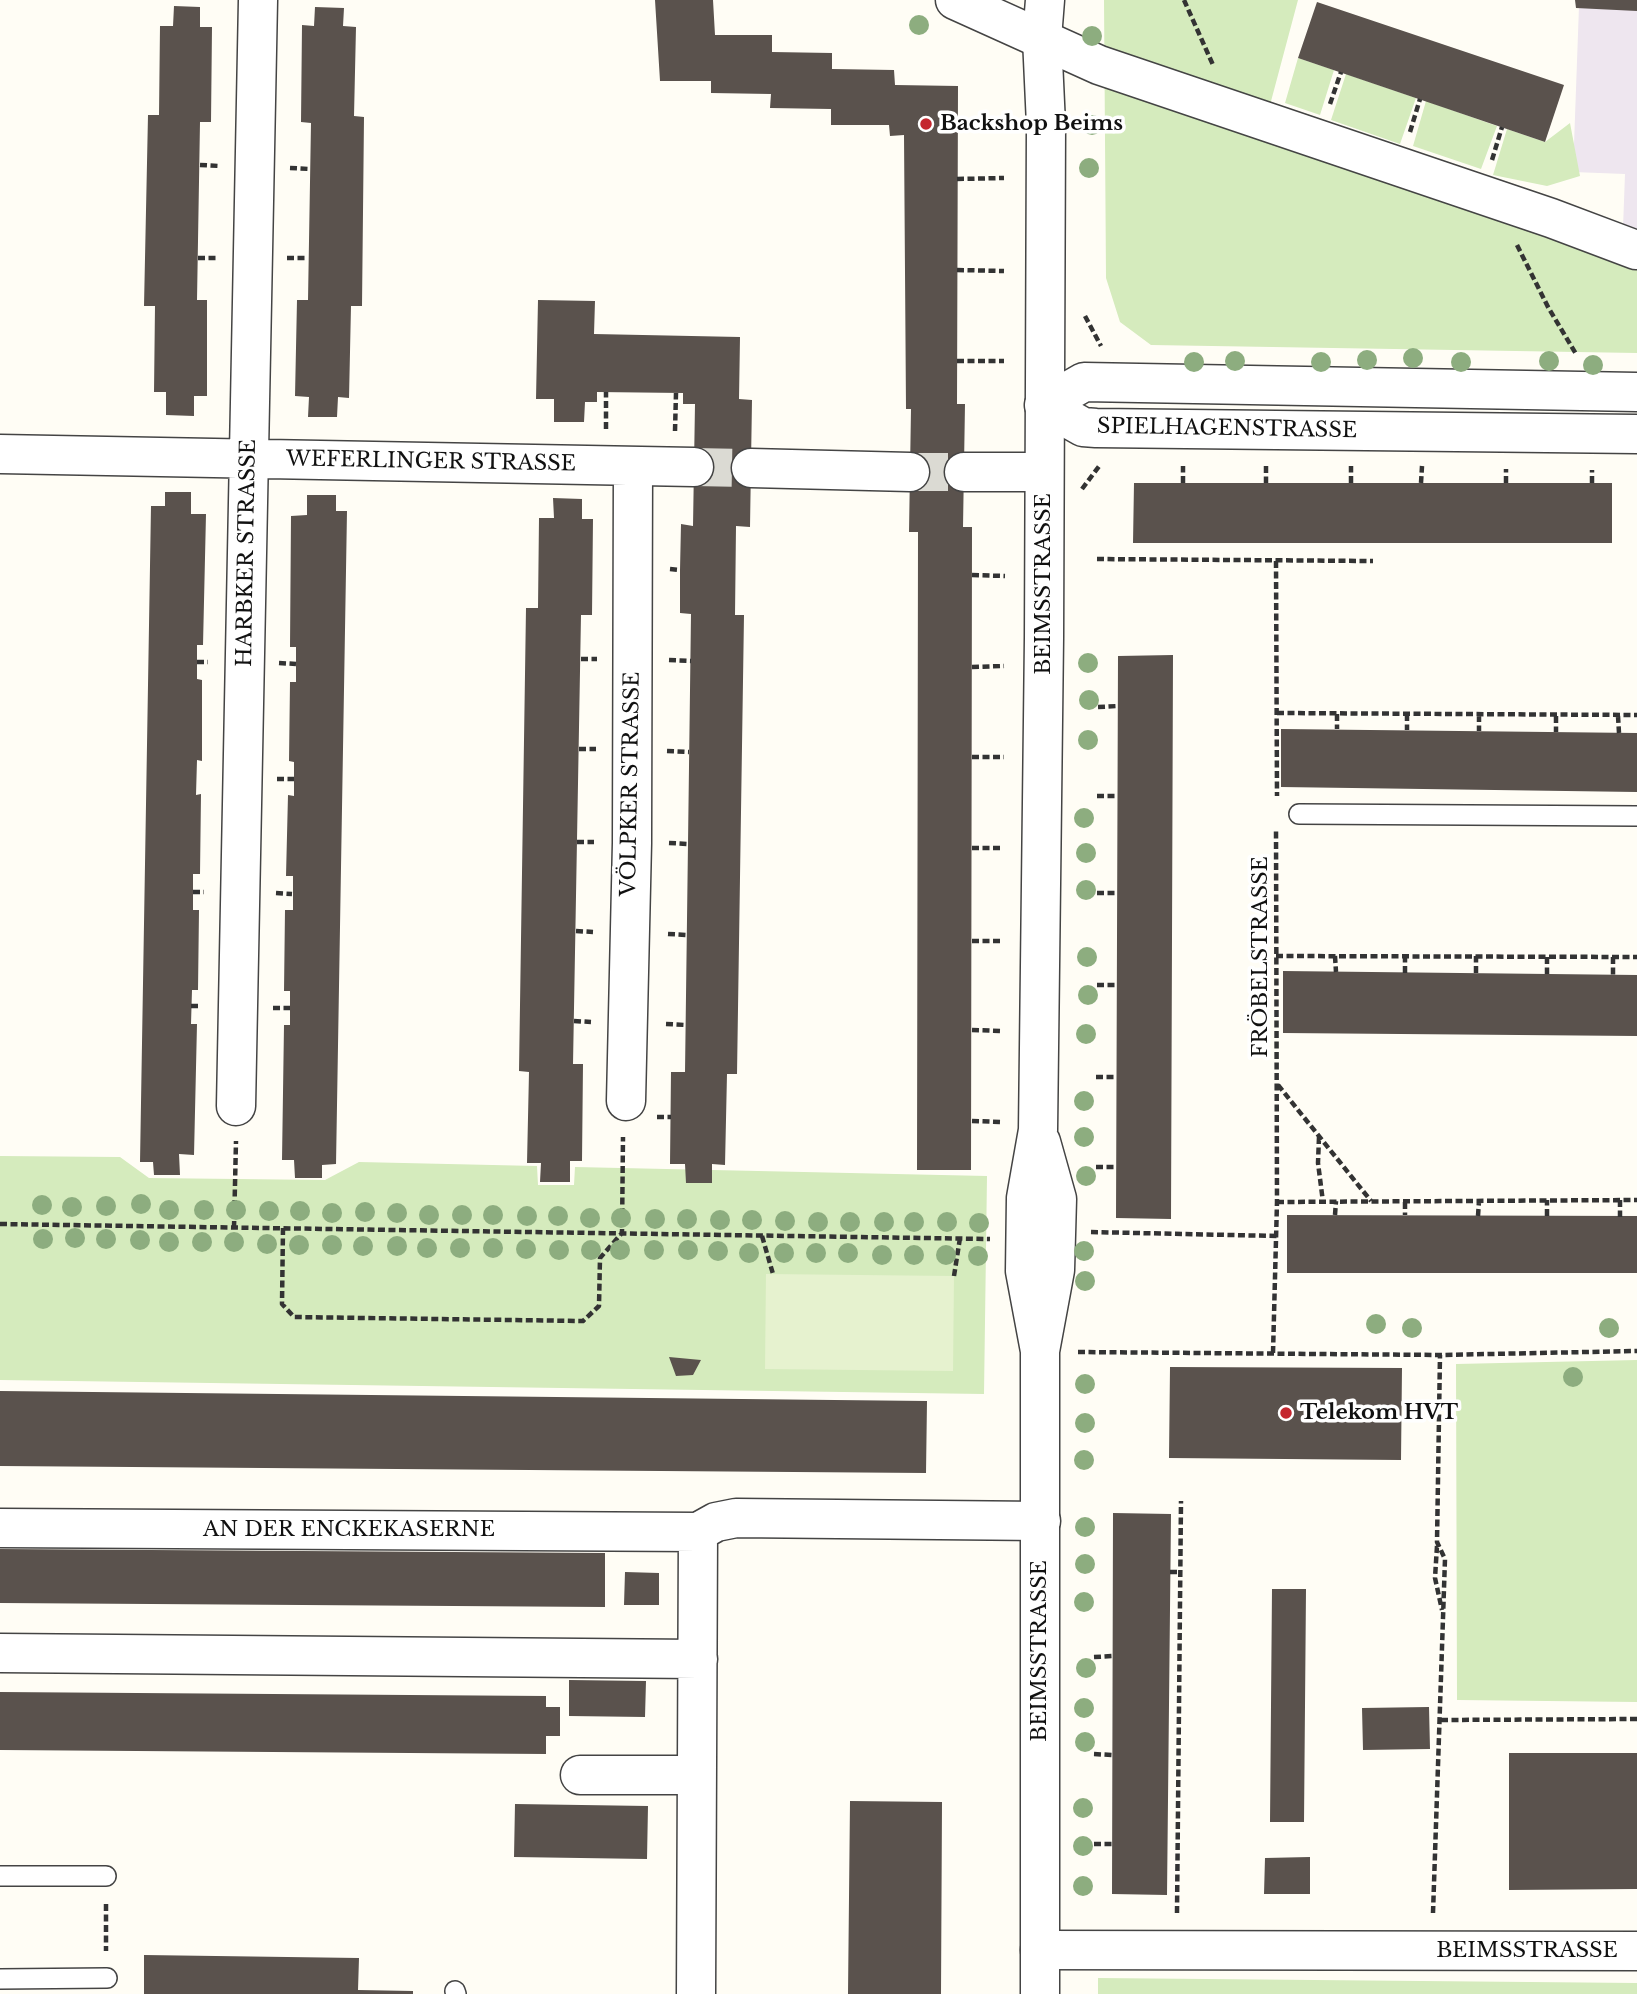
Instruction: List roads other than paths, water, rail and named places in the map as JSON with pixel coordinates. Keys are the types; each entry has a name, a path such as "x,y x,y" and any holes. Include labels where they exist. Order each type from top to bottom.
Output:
{"street":[{"name":"HARBKER STRASSE","path":"236,1106 258,0"},
{"path":"955,0 1099,65 1504,202 1636,250"},
{"name":"BEIMSSTRASSE","path":"1040,1994 1041,1521 1057,1351 1025,1271 1026,1198 1021,1126 1044,472 1046,125 1042,38 1045,0"},
{"path":"1044,405 1084,382 1637,392"},
{"name":"SPIELHAGENSTRASSE","path":"1044,405 1083,427 1096,428 1637,434"},
{"name":"WEFERLINGER STRASSE","path":"0,454 694,467"},
{"name":"VÖLPKER STRASSE","path":"626,1101 632,843 633,466"},
{"path":"751,468 910,471"},
{"path":"964,472 1044,472"},
{"name":"AN DER ENCKEKASERNE","path":"0,1528 698,1532 716,1522 737,1518 1041,1521"},
{"path":"696,1994 698,1532"},
{"path":"0,1653 698,1659"},
{"path":"579,1775 697,1775"},
{"name":"BEIMSSTRASSE","path":"1040,1950 1637,1951"}],"lane":[{"path":"1299,814 1637,816"},
{"path":"0,1877 106,1876"},
{"path":"0,1979 107,1978"}],"tunnel":[{"path":"694,467 751,468"},
{"path":"910,472 964,472"}],"place":[{"name":"Backshop Beims","path":"926,124"},
{"name":"Telekom HVT","path":"1286,1413"}]}
